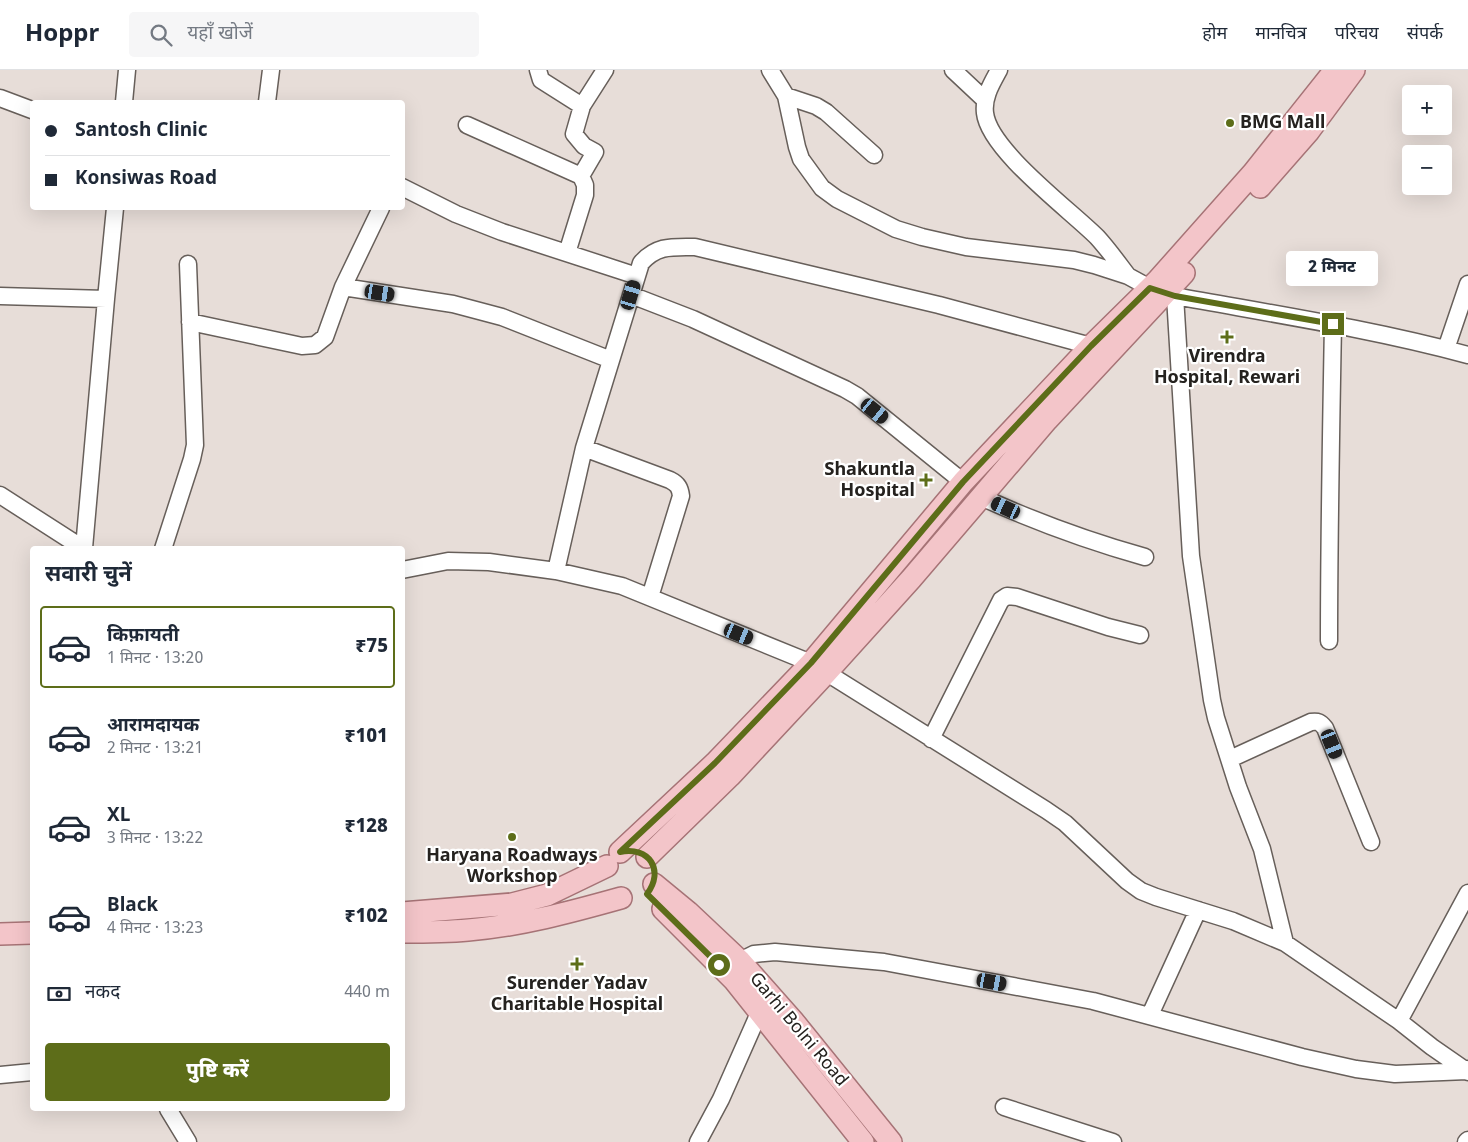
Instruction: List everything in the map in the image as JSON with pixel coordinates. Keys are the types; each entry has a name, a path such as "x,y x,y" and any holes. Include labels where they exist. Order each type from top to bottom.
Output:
{"main road":[{"path":"647,857 730,776 818,668 963,482 1091,346 1163,293 1334,70"},
{"path":"405,913 521,902 547,895 613,859 629,850 639,852 647,857 653,865 655,874 650,889 638,898 630,900 621,898 613,893 607,885 605,876 613,859 911,579 1047,420 1308,131 1354,70"},
{"name":"Garhi Bolni Road","path":"650,889 688,912 764,1003 891,1142"},
{"path":"405,932 468,930 505,925 581,909 621,898"},
{"path":"0,934 30,933"},
{"name":"Garhi Bolni Road","path":"764,1003 863,1142"}],"street":[{"path":"124,100 127,70"},
{"path":"267,100 271,70"},
{"path":"538,70 541,80 582,106"},
{"path":"581,176 595,152 584,146 574,134 582,106 605,70"},
{"path":"770,70 786,96 797,148 807,170 822,188 837,200 896,230 966,247 1074,260 1128,276 1163,293 1333,324 1468,355"},
{"path":"953,70 985,100"},
{"path":"999,70 988,90 985,100 985,113 988,125 1003,148 1044,190 1097,237 1128,276"},
{"path":"786,96 816,106 826,112 874,155"},
{"path":"0,98 30,109"},
{"path":"466,125 581,176 585,185 585,195 568,253"},
{"path":"405,188 456,214 479,223 637,276"},
{"path":"84,546 115,210"},
{"path":"190,322 302,346 315,345 325,338 343,287 380,210"},
{"path":"556,571 584,448 641,263 652,252 662,248 694,247 939,305 1091,346"},
{"path":"164,546 195,445 188,264"},
{"path":"1446,349 1468,284"},
{"path":"343,287 453,304 502,317 611,360"},
{"path":"1163,293 1191,556 1212,700 1238,787 1262,849 1285,943"},
{"path":"631,295 692,319 845,389 857,396 963,482"},
{"path":"0,296 106,299"},
{"path":"1329,641 1329,501 1333,324"},
{"path":"584,448 670,480 676,483 680,490 682,496 650,597"},
{"path":"0,495 79,546"},
{"path":"981,497 1018,514 1095,544 1146,558"},
{"path":"405,569 448,561 465,560 556,571 622,586 818,668 1065,823 1104,861 1142,891 1233,920 1285,943 1468,1071"},
{"path":"931,739 1001,600 1007,596 1017,597 1108,627 1140,635"},
{"path":"1230,758 1311,722 1320,722 1325,728 1372,842"},
{"path":"1399,1021 1468,893"},
{"path":"1150,1015 1198,910"},
{"path":"734,967 754,954 775,952 884,962 1093,1001 1302,1057 1356,1069 1395,1074 1468,1071"},
{"path":"698,1142 721,1099 764,1003"},
{"path":"0,1075 30,1072"},
{"path":"1004,1107 1113,1142"},
{"path":"169,1111 188,1142"}],"place":[{"name":"BMG Mall","path":"1230,123"},
{"name":"Virendra Hospital, Rewari","path":"1227,337"},
{"name":"Shakuntla Hospital","path":"926,480"},
{"name":"Haryana Roadways Workshop","path":"512,837"},
{"name":"Surender Yadav Charitable Hospital","path":"577,964"}],"route":[{"path":"719,965 647,894 654,884 655,874 653,865 647,857 639,852 629,850 620,852 715,763 811,663 963,482 1091,346 1150,288 1175,296 1333,324"}]}
